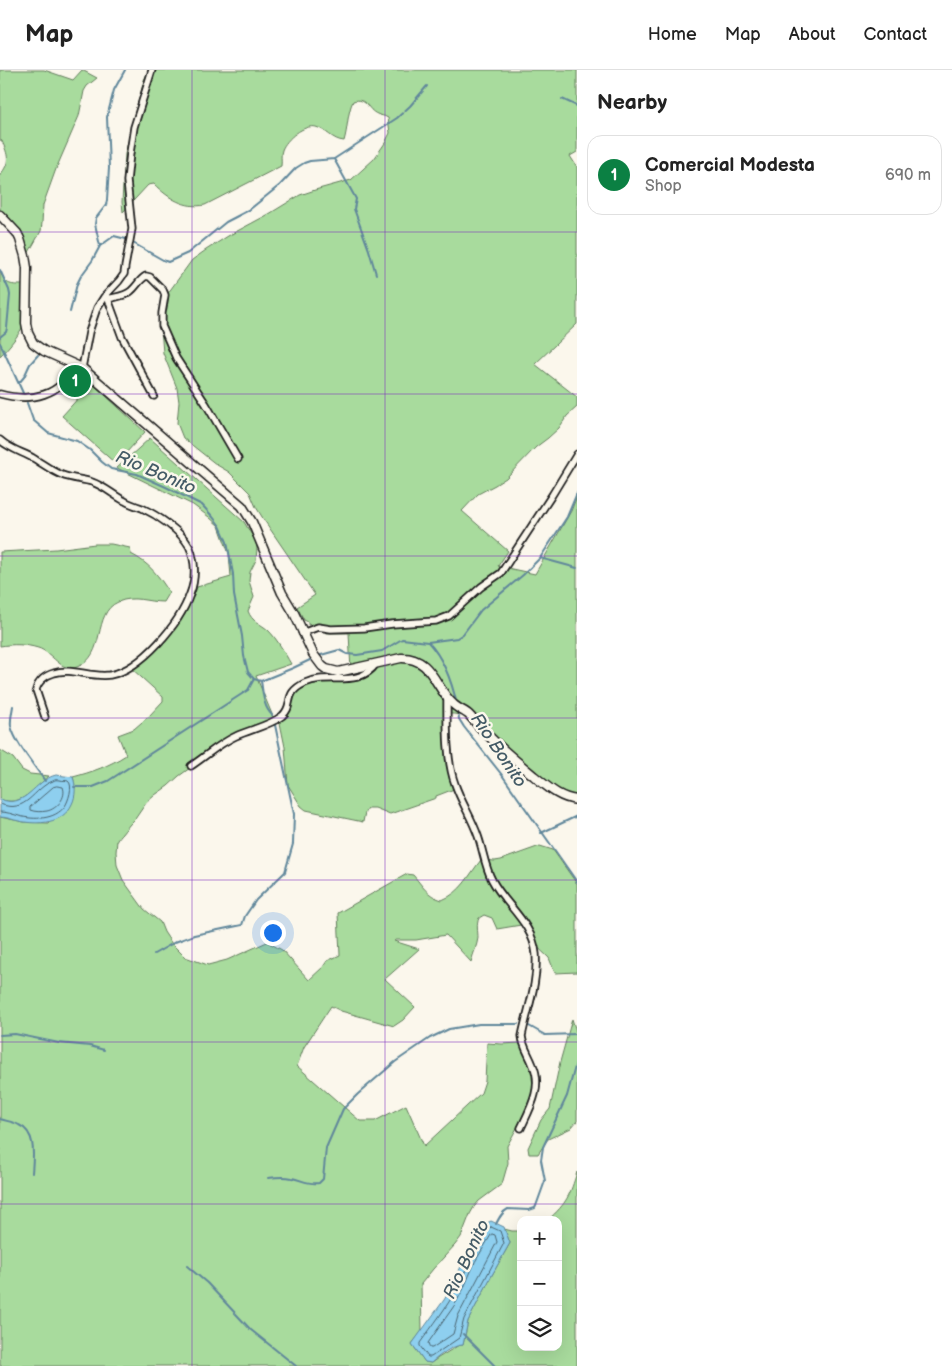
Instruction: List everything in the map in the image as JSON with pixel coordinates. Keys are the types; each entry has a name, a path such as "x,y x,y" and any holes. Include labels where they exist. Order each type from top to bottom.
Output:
{"street":[{"path":"82,368 89,332 97,308 124,274 132,229 127,181 130,153 134,127 152,70"},
{"path":"0,215 17,233 25,256 27,268 25,312 26,328 30,338 38,348 82,368 242,506 252,522 282,593 294,613 312,654 322,666 338,672 401,658 419,662 429,670 447,698 468,714 508,754 555,793 577,800"},
{"path":"106,298 124,295 131,291 146,276 150,277 163,290 165,295 161,321 164,333 183,370 206,404 238,460"},
{"path":"106,298 122,337 154,396"},
{"path":"0,395 30,398 46,394 53,391 64,381 74,364"},
{"path":"0,440 57,473 98,485 122,500 157,516 187,542 192,551 194,576 190,594 177,619 156,644 135,664 119,672 102,676 64,671 46,676 37,686 36,690 45,717"},
{"path":"302,633 318,627 331,629 364,628 436,621 449,616 481,587 501,573 577,454"},
{"path":"191,766 226,741 282,716 287,711 292,691 298,686 318,679 332,678 340,680 354,678 368,672 376,664"},
{"path":"447,698 450,764 454,783 477,834 490,878 499,892 519,915 533,939 536,953 534,988 522,1036 523,1044 535,1070 536,1090 534,1101 520,1128"}],"green space":[{"path":"0,70 44,70 73,80 82,70 97,78 84,91 79,116 43,205 41,231 28,254 12,226 0,216 0,175 6,166 7,154 0,140"},
{"path":"149,70 577,70 577,152 570,156 577,167 577,324 535,364 577,397 577,407 567,416 559,428 536,447 506,478 478,494 462,511 508,551 498,566 535,574 571,511 577,496 577,801 561,794 488,737 465,716 454,714 449,714 448,718 454,789 436,796 436,798 390,814 375,808 368,808 363,822 306,810 301,806 288,785 285,747 279,718 294,695 310,681 324,675 351,671 349,633 327,633 312,624 308,625 308,622 304,620 297,607 315,595 264,520 250,493 229,472 217,465 183,438 177,423 179,402 177,388 163,353 161,328 168,293 192,260 228,236 300,195 351,180 374,159 385,143 390,133 388,118 378,115 364,102 353,101 344,141 336,139 316,127 306,128 291,137 284,146 281,152 281,166 205,205 184,204 165,194 154,184 148,185 123,212 125,154 144,80"},
{"path":"0,271 8,283 23,285 25,319 19,333 0,356"},
{"path":"92,383 145,432 116,464 62,416"},
{"path":"150,438 244,522 256,542 257,548 256,560 250,572 249,581 254,597 248,611 254,620 268,630 275,638 291,664 256,676 274,719 208,755 179,776 146,803 117,840 117,865 123,880 144,909 160,922 172,944 185,957 208,965 227,960 267,942 282,950 309,980 327,961 340,955 338,913 407,874 413,875 428,893 442,900 460,888 481,860 501,860 540,846 553,850 577,884 577,972 555,973 549,958 528,938 521,925 497,929 492,918 484,915 478,921 478,938 471,962 446,935 416,940 396,940 394,941 419,949 385,979 415,1007 403,1020 394,1026 341,1011 331,1006 304,1047 297,1066 360,1121 375,1121 406,1105 424,1146 481,1093 485,1081 487,1043 520,1043 538,1074 530,1104 507,1146 508,1163 502,1184 474,1207 461,1237 421,1284 422,1331 412,1344 425,1362 431,1363 459,1345 463,1345 468,1321 510,1243 504,1229 517,1231 517,1351 562,1351 562,1216 552,1216 560,1209 567,1198 577,1172 577,1366 0,1366 0,817 24,822 48,823 74,781 73,777 100,768 126,755 118,735 134,729 163,701 163,697 131,668 157,643 194,596 197,587 231,577 229,554 219,526 193,505 117,468"},
{"path":"111,544 130,548 131,554 153,570 169,592 163,602 130,599 118,602 110,608 105,615 92,654 86,662 77,667 71,668 61,665 38,648 19,645 0,646 0,552 56,549"},
{"path":"0,750 13,758 22,770 30,774 49,776 21,799 8,801 0,799"},
{"path":"572,1019 577,1034 577,1121 571,1128 548,1139 538,1154 529,1154 528,1148 541,1120 550,1109"}],"water":[{"path":"56,775 73,777 75,784 73,801 63,816 42,823 0,817 0,799 17,801 48,778"},
{"path":"491,1221 504,1227 510,1243 468,1321 463,1345 450,1349 431,1363 425,1362 412,1344 453,1285 465,1257 477,1239 480,1229"}],"waterway":[{"path":"100,246 95,224 96,218 106,205 107,200 109,168 107,117 114,90 125,70"},
{"path":"133,243 168,262 188,253 226,222 249,210 280,185 296,168 310,161 334,159 397,118 427,86"},
{"path":"562,99 577,106"},
{"path":"334,159 356,199 354,209 376,274"},
{"path":"70,312 77,284 100,246 114,236 126,239"},
{"name":"Rio Bonito","path":"0,270 10,295 7,328 6,332 0,337"},
{"name":"Rio Bonito","path":"0,343 23,393"},
{"path":"19,383 30,364 38,355"},
{"name":"Rio Bonito","path":"27,403 33,420 48,433 77,441 111,469 137,474 166,487 202,505 213,517 220,526 227,542 244,656 248,672 254,679 261,681 312,659"},
{"path":"321,655 339,650 347,654 357,655 382,651 402,639 428,642 457,638 463,634 481,610 523,575 540,558 567,517 577,493"},
{"path":"540,558 577,568"},
{"name":"Rio Bonito","path":"428,642 439,656 447,671 457,705"},
{"path":"74,787 93,787 108,781 248,690 254,679"},
{"path":"261,681 265,704 272,715"},
{"path":"13,706 11,719 13,733 45,781"},
{"name":"Rio Bonito","path":"458,712 459,719 464,727 502,775 577,882"},
{"path":"154,954 175,942 194,935 242,925 245,916 256,900 285,872 293,844 294,814 275,725"},
{"path":"541,833 577,816"},
{"path":"268,1178 286,1177 309,1183 319,1183 323,1179 326,1148 343,1109 395,1062 430,1038 449,1029 479,1024 518,1024"},
{"path":"529,1026 545,1035 577,1034"},
{"path":"0,1035 15,1034 104,1050"},
{"name":"Rio Bonito","path":"496,1224 502,1213 508,1209 529,1210 536,1206 545,1181 541,1160 543,1147 567,1096 576,1063 577,1044"},
{"path":"0,1119 17,1124 29,1134 33,1146 32,1173"},
{"path":"187,1266 207,1283 251,1330 296,1366"},
{"path":"463,1334 495,1366"}],"place":[{"name":"Comercial Modesta","path":"75,381"}]}
